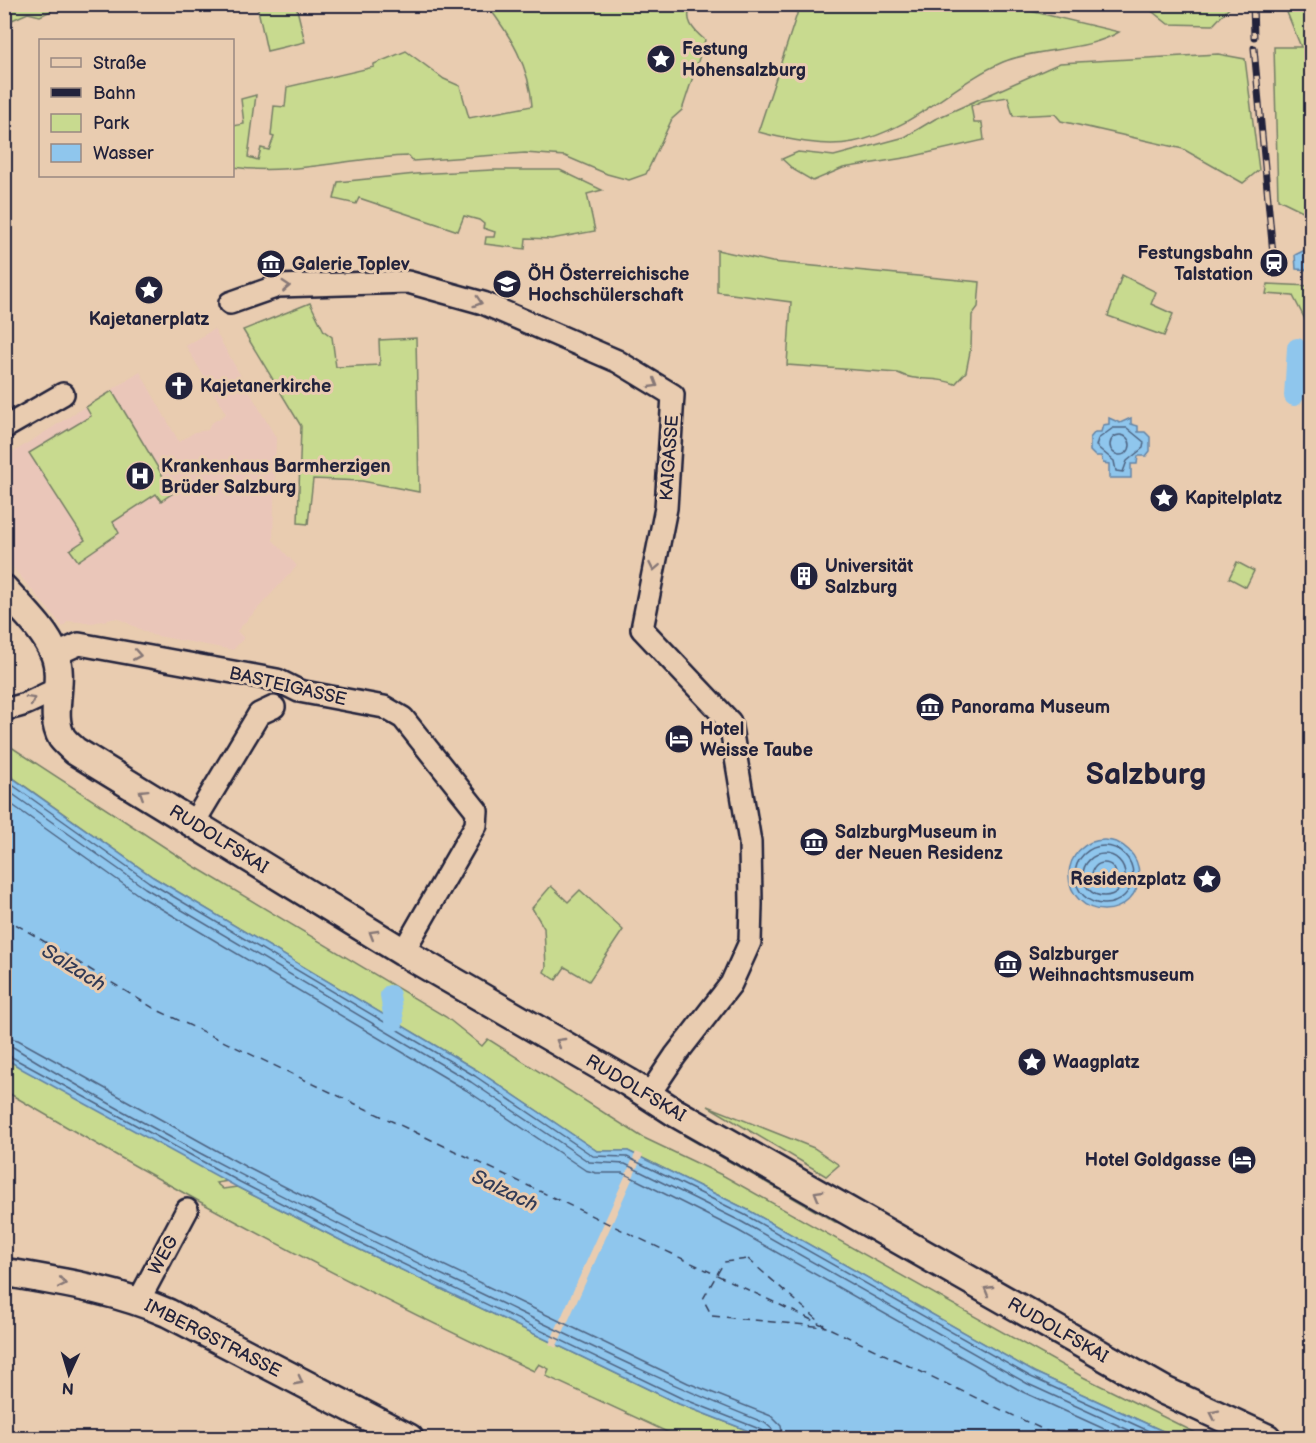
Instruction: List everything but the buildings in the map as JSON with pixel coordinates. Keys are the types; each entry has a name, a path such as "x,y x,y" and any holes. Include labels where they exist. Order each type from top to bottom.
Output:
{"main road":[{"name":"RUDOLFSKAI","path":"4,589 40,631 55,655 58,689 57,720 62,738 75,751 403,952 648,1096 1165,1390 1267,1438"},
{"name":"IMBERGSTRASSE","path":"4,1272 112,1292 139,1300 409,1438"}],"street":[{"name":"KAIGASSE","path":"230,303 278,285 408,282 483,303 617,361 673,395 666,507 642,629 730,722 750,842 751,916 750,942 731,984 675,1056 648,1096"},
{"path":"4,428 63,394"},
{"name":"BASTEIGASSE","path":"55,655 79,644 278,680 299,691 384,707 403,718 477,811 476,825 403,952"},
{"path":"4,708 15,709 38,696 58,689"},
{"path":"193,824 259,714 274,707"},
{"name":"WEG","path":"139,1300 187,1210"}],"shaded area":[{"name":"Krankenhaus Barmherzigen Brüder Salzburg","path":"214,329 276,438 273,540 297,566 237,631 244,638 233,650 152,635 117,618 92,623 68,621 63,627 5,558 4,458 140,372 179,442 195,432 208,430 210,424 226,414 186,346"}],"green space":[{"path":"5,4 64,5 40,16 28,13 5,23"},
{"path":"1231,4 1232,5 1213,25 1168,24 1144,5 1091,5"},
{"path":"257,5 296,5 305,42 267,51"},
{"path":"487,5 693,5 689,20 693,29 705,40 682,110 672,119 646,174 629,180 607,174 565,156 525,153 413,161 409,156 387,157 299,168 234,167 234,126 244,124 241,99 256,95 248,157 258,160 261,148 269,150 274,137 271,136 274,106 285,107 287,87 374,67 374,64 406,51 444,79 460,86 469,118 532,106 523,65 503,28"},
{"path":"800,5 1005,5 1119,32 1092,43 1017,57 1003,62 966,82 912,118 874,137 841,144 817,143 758,132"},
{"path":"1284,5 1298,5 1311,15 1311,215 1278,199 1274,47 1301,47"},
{"path":"1218,54 1245,59 1259,170 1243,183 1183,149 1061,121 1055,114 1013,116 1008,97 982,101 971,106 974,123 982,123 984,140 910,157 843,168 813,181 794,170 782,159 798,152 834,156 905,137 935,119 1060,63"},
{"path":"492,170 560,170 602,190 587,194 595,231 551,239 526,238 525,249 485,244 486,237 494,237 495,232 483,228 484,224 479,220 464,216 458,231 359,198 356,204 334,199 338,182 416,174"},
{"path":"717,250 772,262 980,282 978,307 972,315 971,347 966,372 955,384 940,380 912,378 898,373 787,365 791,302 717,292"},
{"path":"1122,275 1156,292 1151,304 1173,314 1164,336 1108,316"},
{"path":"1268,284 1311,286 1311,331 1293,296 1266,294"},
{"path":"310,303 324,331 332,337 336,367 380,365 379,340 416,338 419,492 362,481 313,479 308,524 298,523 301,426 243,330"},
{"path":"112,391 173,493 161,501 156,494 113,522 119,533 78,561 70,550 85,540 29,453 91,416 86,407"},
{"path":"1237,562 1254,571 1246,587 1229,578"},
{"path":"5,743 192,865 446,1017 482,1046 488,1039 642,1137 724,1176 1083,1377 1206,1438 1178,1438 1034,1372 748,1210 628,1151 597,1151 478,1071 153,877 5,772"},
{"path":"551,886 568,902 580,890 623,930 589,981 565,967 556,980 544,972 546,967 544,928 532,908"},
{"path":"4,1058 228,1181 216,1183 223,1189 237,1187 346,1243 679,1404 767,1438 680,1438 546,1376 549,1369 539,1364 534,1371 332,1273 135,1166 5,1091"},
{"path":"708,1106 814,1148 839,1165 826,1176"},
{"path":"681,1129 845,1224 835,1222 683,1135"}],"water":[{"path":"1311,247 1311,270 1296,269 1295,255"},
{"path":"1109,418 1120,423 1131,418 1131,424 1138,426 1138,432 1145,432 1150,437 1150,451 1146,456 1138,456 1137,464 1131,464 1131,478 1109,478 1109,464 1103,463 1101,456 1095,456 1090,451 1090,438 1095,432 1101,432 1103,425 1109,424"},
{"name":"Salzach","path":"4,772 153,877 478,1071 597,1151 628,1151 748,1210 1034,1372 1178,1438 767,1438 679,1404 346,1243 237,1187 22,1069 5,1058"},
{"path":"1104,840 1117,843 1129,850 1136,862 1139,875 1136,888 1129,900 1117,907 1104,910 1091,907 1079,900 1072,888 1069,875 1072,862 1079,850 1091,843"}],"pier":[{"path":"636,1152 643,1155 556,1348 549,1344"}],"waterway":[{"path":"1294,396 1297,348"},
{"path":"390,995 394,1021"}],"ferry route":[{"path":"4,917 155,1009 1061,1438"},
{"path":"748,1259 826,1327 712,1316 703,1299 724,1262 748,1259"}],"railway":[{"path":"1253,4 1254,37"},
{"path":"1254,48 1273,254"}],"place":[{"name":"Festung Hohensalzburg","path":"661,59"},
{"name":"Festungsbahn Talstation","path":"1274,263"},
{"name":"Galerie Toplev","path":"271,264"},
{"name":"ÖH Österreichische Hochschülerschaft","path":"507,284"},
{"name":"Kajetanerplatz","path":"149,290"},
{"name":"Kajetanerkirche","path":"179,386"},
{"name":"Krankenhaus Barmherzigen Brüder Salzburg","path":"140,476"},
{"name":"Kapitelplatz","path":"1164,498"},
{"name":"Universität Salzburg","path":"804,576"},
{"name":"Panorama Museum","path":"930,707"},
{"name":"Hotel Weisse Taube","path":"679,739"},
{"name":"SalzburgMuseum in der Neuen Residenz","path":"814,842"},
{"name":"Residenzplatz","path":"1207,879"},
{"name":"Salzburger Weihnachtsmuseum","path":"1008,964"},
{"name":"Waagplatz","path":"1032,1062"},
{"name":"Hotel Goldgasse","path":"1242,1160"}],"district":[{"name":"Salzburg","path":"1146,774"}]}
